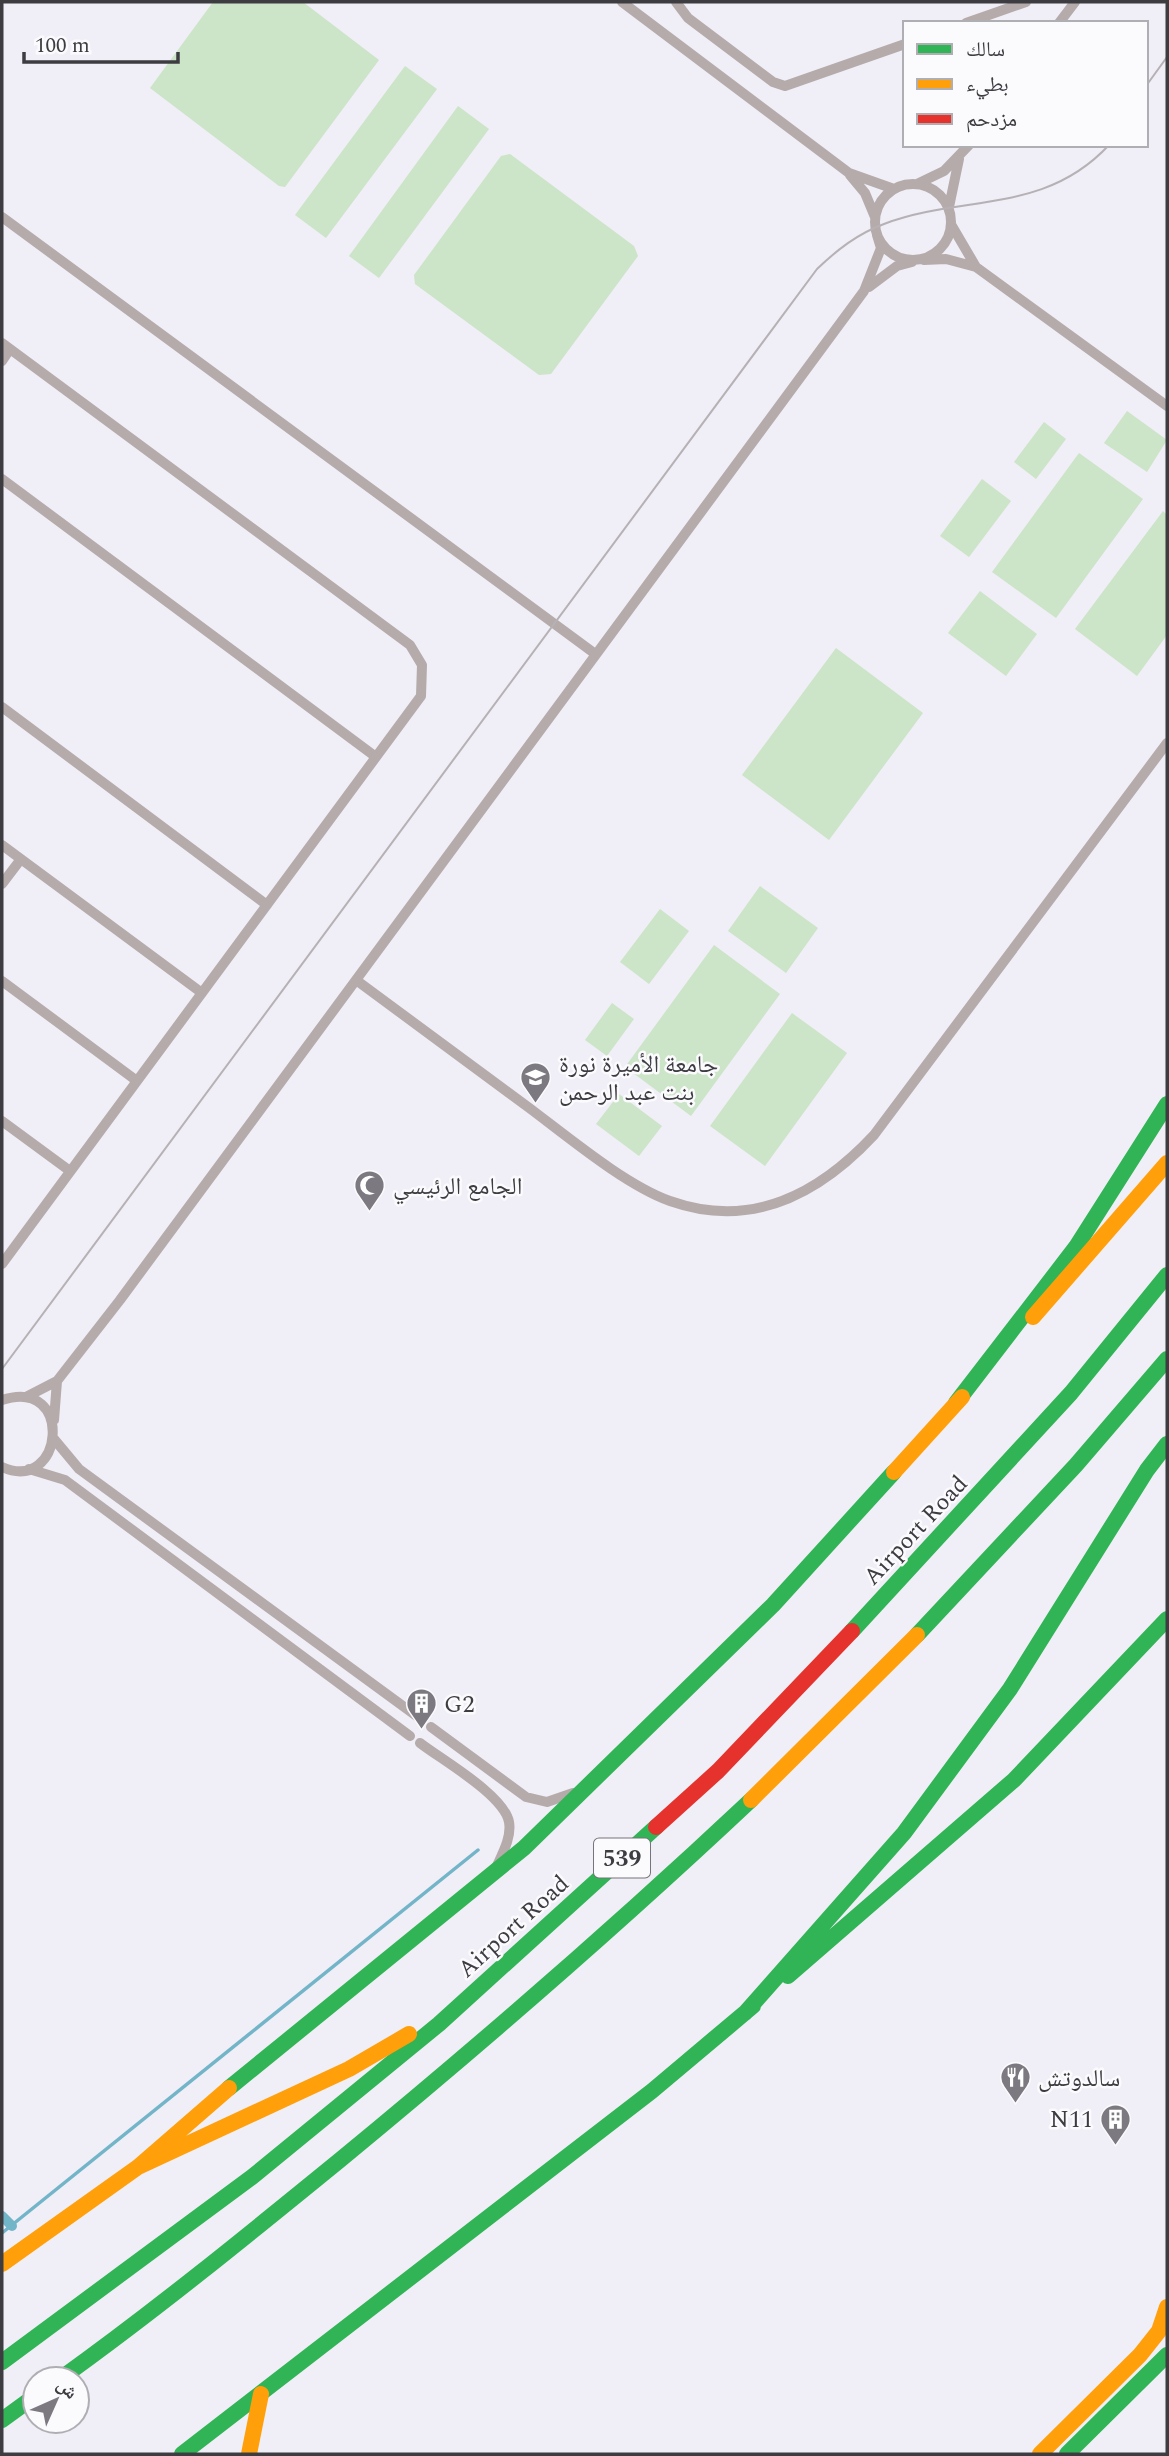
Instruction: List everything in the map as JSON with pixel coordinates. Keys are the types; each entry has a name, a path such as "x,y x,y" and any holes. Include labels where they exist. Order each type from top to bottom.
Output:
{"main road":[{"path":"956,1403 1076,1247 1167,1104"},
{"path":"2,2264 138,2167 248,2072 524,1848 773,1605 1167,1164"},
{"name":"Airport Road","path":"2,2362 252,2177 439,2024 718,1771 894,1588 1071,1394 1167,1275"},
{"name":"539","path":"78,2365 238,2243 444,2074 625,1916 756,1794 947,1602 1105,1433 1167,1359"},
{"path":"746,2013 904,1833 1010,1689 1147,1470 1167,1444"},
{"path":"182,2454 652,2091 746,2013 1014,1780 1167,1619"},
{"path":"138,2167 349,2069 400,2041 488,1979"},
{"path":"1040,2454 1140,2355 1159,2331 1167,2307"},
{"path":"1067,2454 1167,2355"},
{"path":"249,2454 261,2394"},
{"path":"2,2420 21,2406"}],"street":[{"path":"2,1400 26,1397 57,1381 864,291 881,248 875,217 865,193 849,173 622,2"},
{"path":"676,2 688,18 773,82 785,86 903,45"},
{"path":"972,21 1026,2"},
{"path":"1060,21 1074,2"},
{"path":"849,173 894,189 917,184 944,171 959,159 968,147"},
{"path":"959,159 948,207 952,226 976,267"},
{"path":"917,184 936,191 948,207"},
{"path":"875,217 878,206 894,189"},
{"path":"2,217 594,653"},
{"path":"877,234 891,254 919,260 943,247 952,226"},
{"path":"864,291 897,266 919,260 946,259 976,267 1167,407"},
{"path":"2,361 6,346 410,645 422,665 421,696 3,1260"},
{"path":"2,479 376,757"},
{"path":"2,707 267,905"},
{"path":"356,980 580,1146 669,1201 726,1210 751,1210 774,1204 825,1181 848,1163 874,1135 1167,743"},
{"path":"2,845 202,993"},
{"path":"2,884 20,859"},
{"path":"2,981 137,1081"},
{"path":"2,1121 70,1171"},
{"path":"2,1477 29,1469 46,1457 54,1439 57,1381"},
{"path":"26,1397 44,1408 54,1427"},
{"path":"54,1439 79,1469 526,1797 547,1802 563,1800 591,1783"},
{"path":"2,1467 17,1471"},
{"path":"29,1469 65,1480 502,1805 510,1824 507,1843 495,1871"},
{"path":"434,1754 436,1745 446,1738"}],"green space":[{"path":"213,2 303,2 379,60 285,187 279,186 150,88"},
{"path":"405,66 437,89 326,238 295,215"},
{"path":"458,106 489,129 379,278 349,256"},
{"path":"510,154 634,246 638,256 551,374 539,375 415,284 414,275 501,156"},
{"path":"1127,411 1167,440 1147,472 1104,443"},
{"path":"1044,422 1066,439 1036,479 1014,462"},
{"path":"1079,453 1143,499 1056,618 992,572"},
{"path":"982,479 1011,501 969,557 940,536"},
{"path":"1163,511 1167,515 1167,635 1137,676 1075,629"},
{"path":"980,591 1037,634 1006,676 948,633"},
{"path":"836,648 923,713 829,840 742,775"},
{"path":"760,886 818,928 786,973 728,931"},
{"path":"660,909 689,931 649,984 620,962"},
{"path":"714,945 780,994 691,1116 625,1067"},
{"path":"612,1003 634,1019 607,1056 585,1040"},
{"path":"792,1013 847,1053 765,1166 710,1126"},
{"path":"619,1094 662,1126 639,1156 596,1124"}],"waterway":[{"path":"2,2233 478,1850"},
{"path":"2,2216 12,2226"}],"tram line":[{"path":"1148,83 1167,57"},
{"path":"2,1369 817,269 848,243 874,228 914,215 1030,193 1058,183 1084,167 1107,147"}],"traffic: fast":[{"path":"956,1403 1076,1247 1167,1104"},
{"path":"852,1631 1071,1393 1167,1275"},
{"path":"917,1635 1076,1465 1167,1359"},
{"path":"745,2013 904,1833 1010,1689 1147,1470 1167,1444"},
{"path":"229,2088 524,1848 773,1605 894,1472"},
{"path":"788,1976 1014,1780 1167,1619"},
{"path":"79,2365 202,2272 393,2116 600,1938 751,1800"},
{"path":"2,2362 252,2177 439,2024 656,1827"},
{"path":"182,2454 652,2091 753,2006"},
{"path":"1067,2454 1167,2355"},
{"path":"2,2420 21,2406"}],"traffic: slow":[{"path":"1033,1317 1167,1163"},
{"path":"894,1472 962,1397"},
{"path":"751,1800 917,1635"},
{"path":"138,2167 349,2069 409,2034"},
{"path":"2,2264 138,2167 229,2088"},
{"path":"1040,2454 1140,2355 1159,2331 1167,2307"},
{"path":"249,2454 261,2394"}],"traffic: jam":[{"path":"656,1827 718,1771 852,1631"}],"place":[{"name":"جامعة الأميرة نورة بنت عبد الرحمن","path":"536,1105"},
{"name":"الجامع الرئيسي","path":"370,1213"},
{"name":"G2","path":"421,1731"},
{"name":"سالدوتش","path":"1015,2105"},
{"name":"N11","path":"1116,2146"}]}
